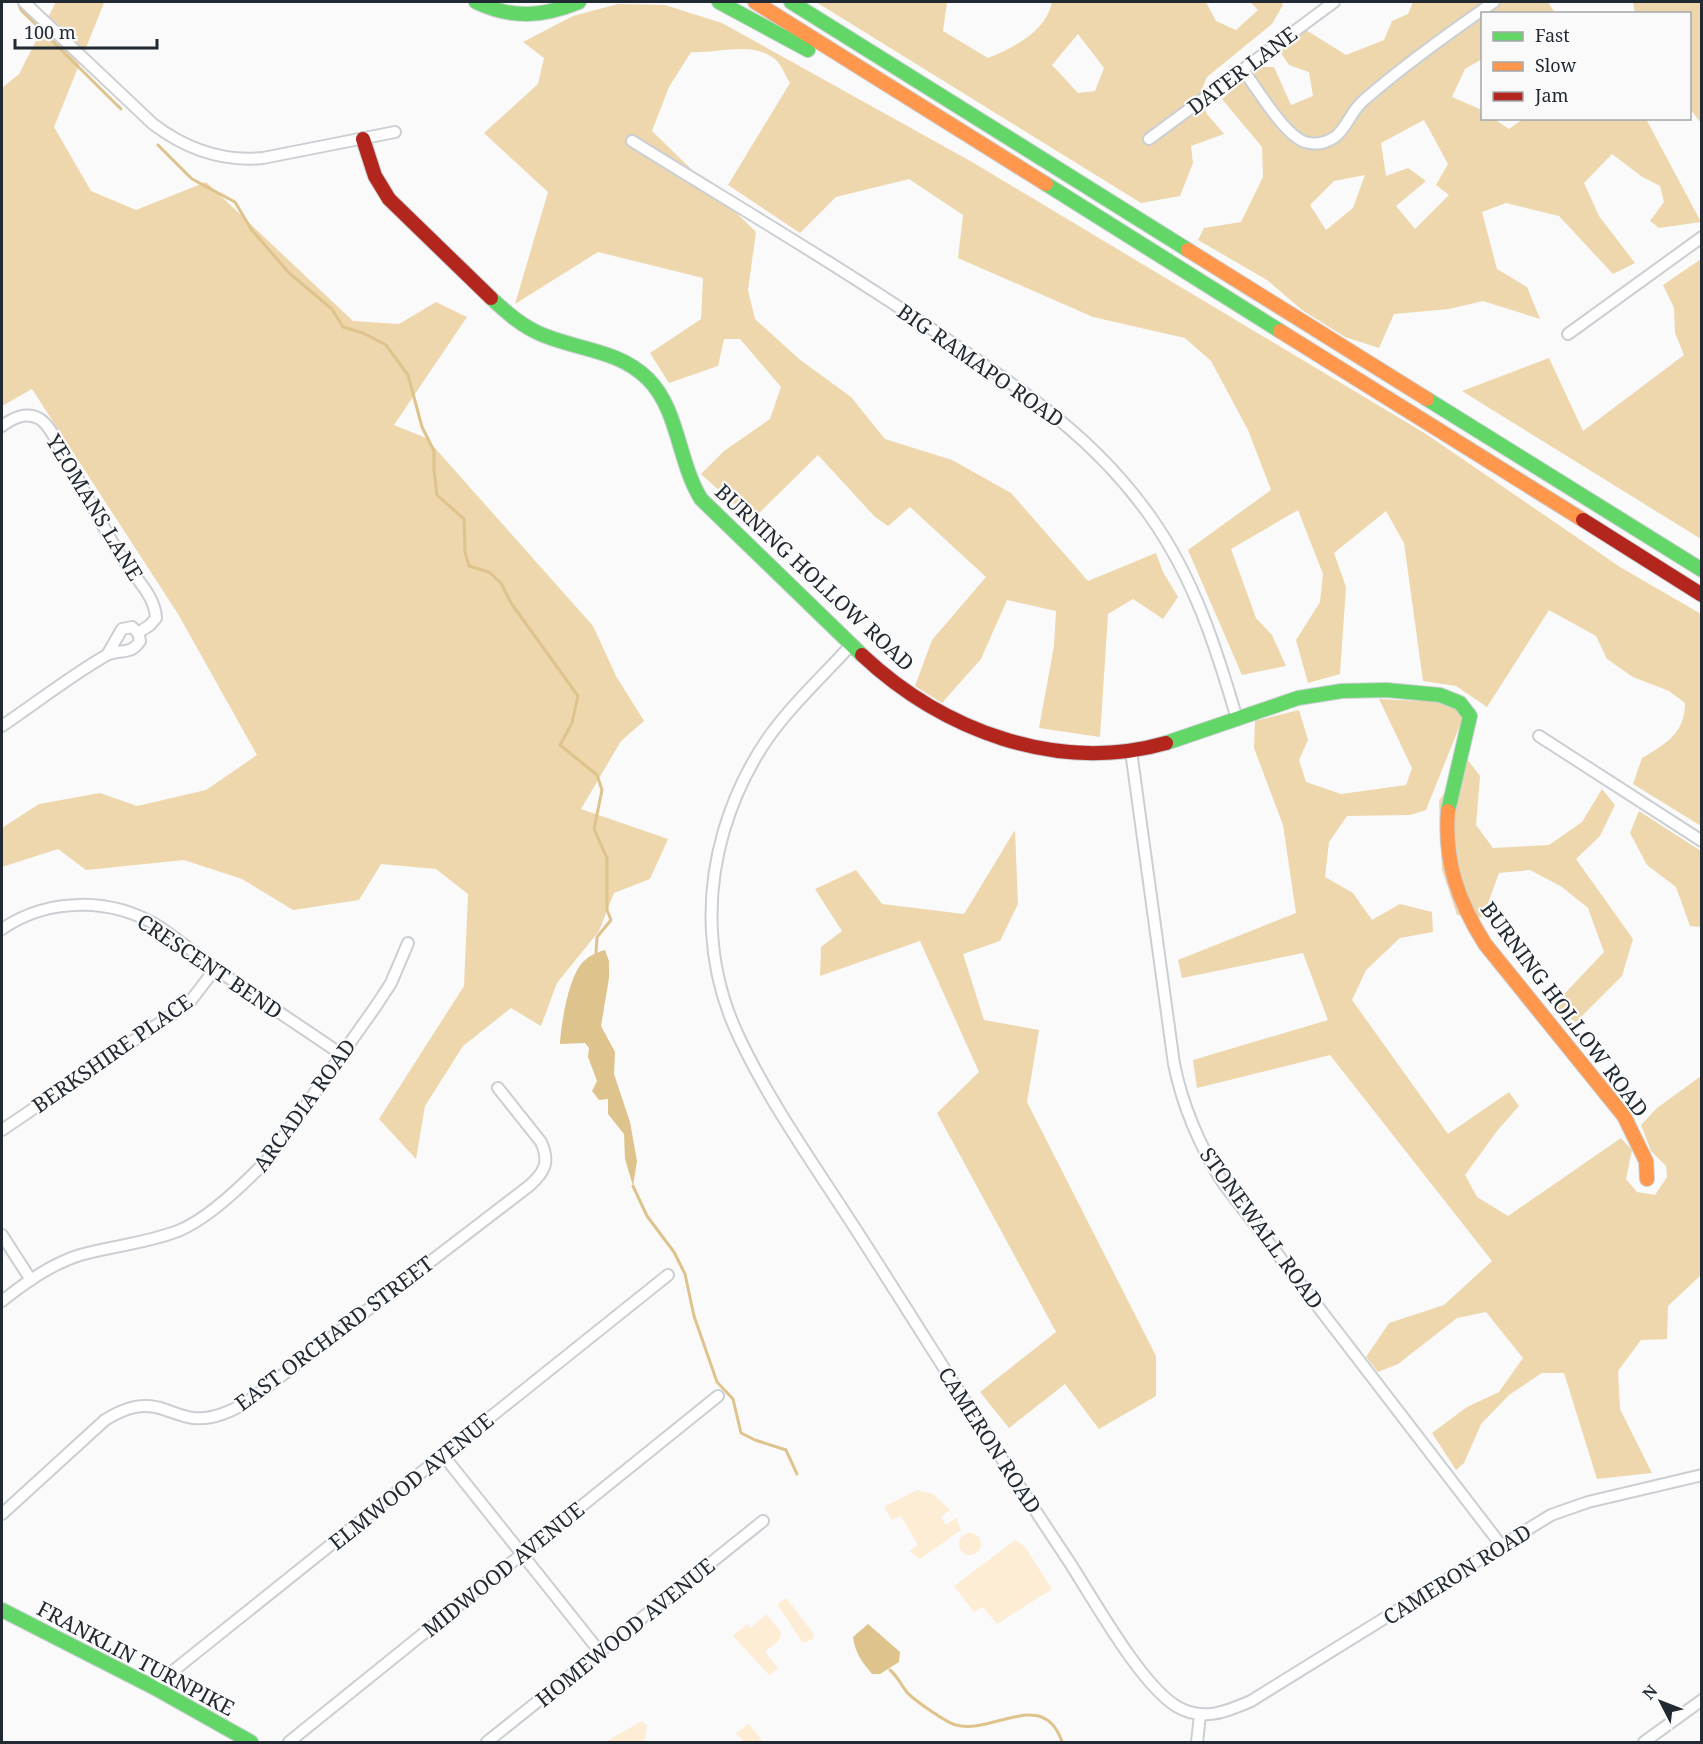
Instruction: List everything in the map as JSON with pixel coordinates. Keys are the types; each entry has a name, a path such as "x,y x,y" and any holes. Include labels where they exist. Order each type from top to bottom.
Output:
{"main road":[{"path":"476,2 499,13 527,17 552,13 579,2"},
{"path":"505,2 523,4 544,2"},
{"path":"719,2 837,68 959,130"},
{"path":"754,2 1701,595"},
{"path":"791,2 1701,570"},
{"path":"799,2 818,18"},
{"name":"BURNING HOLLOW ROAD","path":"363,139 375,176 389,199 502,309 516,320 547,336 619,357 651,381 666,407 682,466 692,488 852,644 913,696 938,712 987,733 1026,745 1067,752 1131,751 1298,698 1361,690 1429,693 1455,699 1465,705 1470,716 1450,785 1444,826 1445,848 1455,891 1472,925 1485,944 1624,1116 1646,1161 1647,1179"},
{"name":"FRANKLIN TURNPIKE","path":"2,1610 153,1687 251,1743"},
{"path":"221,1743 228,1730"}],"street":[{"path":"24,2 153,124 187,146 223,157 244,160 395,132"},
{"name":"DATER LANE","path":"1149,139 1334,2"},
{"path":"1243,70 1291,134 1307,143 1324,143 1340,133 1359,104 1430,47 1494,2"},
{"name":"BIG RAMAPO ROAD","path":"632,141 880,295 1004,377 1046,406 1090,446 1125,483 1151,517 1193,590 1217,650 1237,719"},
{"path":"1568,334 1701,237"},
{"name":"YEOMANS LANE","path":"2,426 13,418 30,415 41,420 49,428 81,481 111,542 151,598 156,618 138,633"},
{"path":"2,726 107,655 122,629 132,627 138,633 140,641 136,648 129,652 107,655"},
{"name":"CAMERON ROAD","path":"852,644 768,738 732,805 717,857 712,909 715,960 726,1004 748,1055 805,1149 1112,1628 1169,1701 1179,1708 1200,1715 1223,1713 1280,1686 1501,1545 1567,1508 1701,1475"},
{"path":"1539,736 1701,841"},
{"name":"STONEWALL ROAD","path":"1131,751 1174,1064 1195,1135 1223,1183 1501,1545"},
{"name":"CRESCENT BEND","path":"2,929 26,915 62,906 102,906 121,909 161,928 215,969 341,1054"},
{"name":"ARCADIA ROAD","path":"2,1301 54,1265 79,1256 177,1231 193,1222 237,1188 267,1160 391,983 408,943"},
{"name":"BERKSHIRE PLACE","path":"2,1130 189,1003 215,969"},
{"name":"EAST ORCHARD STREET","path":"2,1514 105,1420 120,1411 150,1405 192,1418 204,1418 228,1412 250,1400 529,1186 544,1172 545,1152 541,1142 498,1088"},
{"path":"2,1235 31,1280"},
{"name":"ELMWOOD AVENUE","path":"153,1687 668,1275"},
{"name":"MIDWOOD AVENUE","path":"289,1743 718,1396"},
{"path":"443,1455 600,1652"},
{"name":"HOMEWOOD AVENUE","path":"487,1743 763,1521"},
{"path":"1644,1743 1701,1700"},
{"path":"1197,1743 1200,1715"}],"shaded area":[{"path":"56,2 104,3 54,127 91,191 136,210 206,182 353,321 399,324 436,302 467,317 394,425 426,438 593,626 616,676 644,721 621,741 581,809 668,839 650,879 614,893 599,931 557,983 541,1026 511,1008 463,1046 425,1106 416,1159 379,1119 464,986 468,894 436,869 381,864 359,900 293,910 242,879 184,860 86,870 58,849 2,867 2,828 39,804 100,793 137,806 206,790 257,755 178,614 32,389 2,406 2,88 19,74"},
{"path":"816,2 947,2 943,31 988,58 1008,49 1036,30 1049,13 1052,2 1206,2 1216,21 1236,30 1258,10 1250,2 1281,2 1283,5 1272,24 1207,77 1199,96 1207,114 1224,134 1191,146 1193,163 1180,196 1141,203","holes":["1078,34 1104,68 1095,91 1078,93 1052,65"]},
{"path":"1413,2 1548,2 1554,12 1481,12 1481,60 1465,69 1452,97 1481,110 1481,120 1496,120 1509,129 1522,120 1647,120 1701,222 1659,228 1650,221 1664,202 1660,186 1641,176 1612,154 1584,183 1599,216 1635,263 1613,274 1559,216 1506,203 1482,212 1497,269 1527,287 1540,319 1483,301 1449,309 1394,314 1379,348 1345,337 1302,310 1267,280 1198,240 1204,228 1241,222 1263,177 1262,147 1222,99 1260,67 1274,67 1291,105 1313,96 1309,72 1289,65 1279,50 1306,30 1346,55 1384,40 1392,21 1408,14","holes":["1424,120 1448,164 1436,185 1449,195 1415,229 1396,206 1426,181 1408,168 1386,176 1381,143","1365,175 1353,208 1326,230 1310,205 1334,181"]},
{"path":"1633,2 1701,2 1701,123 1691,110 1691,12 1635,12"},
{"path":"618,4 665,5 722,23 972,162 1426,434 1620,567 1701,614 1701,826 1633,784 1642,758 1659,748 1678,730 1682,722 1685,703 1669,691 1633,677 1607,659 1596,636 1549,610 1487,707 1456,686 1423,681 1404,543 1386,511 1334,553 1346,587 1340,674 1308,683 1296,640 1320,602 1323,574 1298,510 1231,549 1256,618 1272,635 1286,666 1242,675 1188,550 1271,490 1248,430 1211,361 1185,338 1093,317 958,258 963,215 909,179 836,197 800,233 728,185 790,83 778,62 769,55 748,49 691,52 669,87 652,131 756,232 748,290 755,319 799,359 851,397 885,439 952,460 1011,493 1088,581 1156,553 1163,572 1178,597 1163,619 1133,599 1108,614 1100,737 1039,728 1054,646 1056,611 1007,600 981,659 942,703 915,686 932,640 986,577 910,507 888,526 875,517 818,455 752,520 701,474 724,451 770,419 781,387 740,339 724,339 718,366 669,383 650,353 701,319 703,278 598,252 515,304 548,192 484,133 538,84 544,58 523,42 573,16"},
{"path":"1701,259 1701,539 1462,391 1549,358 1583,431 1684,355 1675,333 1674,308 1663,285"},
{"path":"1379,699 1444,702 1458,708 1462,720 1426,810 1410,815 1347,816 1329,842 1325,877 1353,893 1372,920 1400,904 1432,912 1433,932 1400,938 1366,970 1352,1000 1448,1134 1509,1092 1519,1106 1497,1131 1465,1175 1477,1197 1508,1216 1621,1138 1632,1150 1626,1179 1637,1192 1655,1195 1667,1177 1666,1166 1651,1151 1641,1125 1657,1108 1701,1076 1701,1275 1668,1306 1667,1339 1641,1340 1618,1371 1620,1409 1652,1473 1597,1479 1564,1373 1542,1373 1509,1395 1481,1424 1464,1463 1456,1470 1432,1433 1467,1407 1499,1392 1523,1358 1486,1312 1457,1318 1398,1364 1378,1372 1366,1357 1389,1323 1444,1305 1492,1261 1330,1055 1197,1088 1193,1060 1328,1020 1303,953 1182,978 1178,960 1296,913 1283,825 1254,748 1255,721 1299,710 1308,740 1299,760 1306,782 1341,794 1406,785 1412,768"},
{"path":"1467,759 1480,776 1476,825 1493,848 1549,845 1582,822 1602,789 1615,805 1600,836 1576,859 1633,939 1622,976 1576,1022 1552,1007 1604,952 1588,908 1562,887 1530,870 1499,873 1483,917 1457,915 1442,870 1439,801"},
{"path":"1639,811 1701,851 1701,927 1690,926 1676,887 1647,865 1630,833"},
{"path":"1015,830 1018,904 1000,941 963,954 984,1020 1039,1030 1027,1102 1156,1356 1156,1396 1099,1429 1065,1384 1009,1428 980,1392 1056,1332 937,1113 979,1072 920,941 820,976 821,947 842,931 815,889 856,870 882,904 964,914"},
{"path":"605,950 609,961 609,978 601,1026 615,1052 614,1074 630,1122 637,1161 633,1186 625,1159 624,1134 608,1114 608,1099 599,1100 592,1091 597,1081 588,1057 589,1048 585,1043 560,1044 564,1012 574,977 586,959"},
{"path":"917,1490 933,1494 950,1510 941,1517 946,1525 956,1518 961,1530 920,1559 909,1551 918,1545 901,1516 892,1520 884,1507"},
{"path":"970,1533 978,1536 981,1544 978,1552 970,1555 962,1552 959,1544 962,1536"},
{"path":"1015,1540 1025,1547 1052,1589 997,1624 983,1607 974,1612 954,1586"},
{"path":"786,1598 814,1634 813,1639 803,1643 779,1607 778,1604"},
{"path":"766,1614 781,1632 780,1639 765,1652 778,1668 769,1675 733,1636 747,1624 751,1628"},
{"path":"868,1624 900,1652 899,1662 880,1674 872,1674 855,1648 853,1637"},
{"path":"642,1721 647,1726 644,1742 605,1742"},
{"path":"749,1724 763,1742 744,1742 736,1733"}],"waterway":[{"path":"19,4 21,10 121,109"},
{"path":"158,145 192,179 235,202 251,229 289,273 332,309 343,327 363,333 386,345 408,375 422,427 434,451 437,495 464,519 465,552 469,566 489,572 501,583 511,603 578,696 572,723 560,745 597,775 602,790 594,829 607,858 607,910 611,920 597,937 596,953"},
{"path":"633,1186 647,1216 674,1252 685,1274 694,1316 717,1382 733,1399 741,1433 786,1450 797,1474"},
{"path":"890,1670 910,1695 956,1725 985,1724 1030,1715 1043,1718 1054,1726 1062,1742"}],"traffic: fast":[{"path":"476,2 502,11 527,14 552,11 579,2"},
{"path":"719,2 808,50"},
{"path":"791,2 1188,250"},
{"path":"1046,184 1280,331"},
{"path":"491,298 536,332 612,356 637,369 648,379 666,406 687,469 701,499 862,655"},
{"path":"1427,399 1702,570"},
{"path":"1166,743 1298,698 1342,691 1386,690 1440,695 1460,703 1470,716 1448,811"},
{"path":"2,1610 153,1687 251,1742"}],"traffic: slow":[{"path":"755,2 1046,184"},
{"path":"1188,250 1427,399"},
{"path":"1280,331 1583,520"},
{"path":"1448,811 1447,830 1451,864 1460,896 1475,928 1485,944 1624,1116 1646,1161 1647,1179"}],"traffic: jam":[{"path":"363,139 375,176 389,199 491,298"},
{"path":"1583,520 1702,595"},
{"path":"862,655 894,682 928,705 965,724 1003,739 1043,749 1084,753 1125,751 1166,743"}]}
